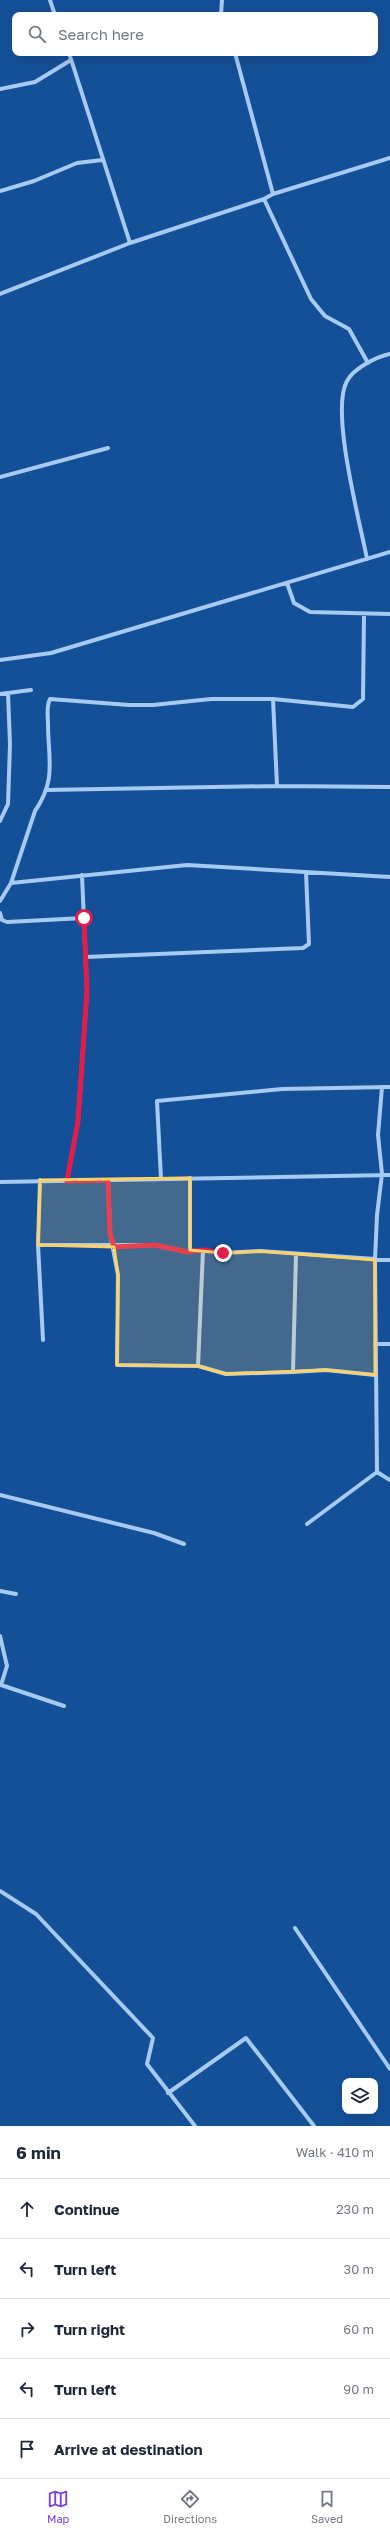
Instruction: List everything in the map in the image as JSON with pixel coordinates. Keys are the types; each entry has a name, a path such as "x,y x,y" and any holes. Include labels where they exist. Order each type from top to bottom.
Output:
{"street":[{"path":"50,0 54,12"},
{"path":"221,12 222,0"},
{"path":"70,56 102,160 130,243"},
{"path":"236,56 273,194"},
{"path":"0,89 34,82 71,60"},
{"path":"0,294 130,243 264,199 273,194 390,158"},
{"path":"0,191 34,181 77,163 102,160"},
{"path":"264,199 311,299 325,316 349,329 368,363"},
{"path":"367,559 344,440 341,405 347,381 368,363 390,354"},
{"path":"0,477 108,448"},
{"path":"0,660 51,653 81,642 390,552"},
{"path":"287,583 294,604 310,612 390,614"},
{"path":"0,901 11,883 35,811 46,790 51,775 48,736 50,699 129,705 210,698 273,699 351,708 363,699 364,614"},
{"path":"0,694 31,690"},
{"path":"0,821 8,804 10,744 8,693"},
{"path":"273,699 277,786"},
{"path":"46,790 277,786 390,787"},
{"path":"11,883 187,865 231,866 390,877"},
{"path":"85,957 303,948 309,944 306,872"},
{"path":"67,1181 78,1121 87,991 82,875"},
{"path":"0,913 2,920 7,922 84,918"},
{"path":"377,1472 375,1260 377,1215 382,1174 378,1135 382,1087"},
{"path":"161,1179 157,1101 282,1089 390,1087"},
{"path":"0,1182 190,1178 264,1179 382,1174 390,1175"},
{"path":"190,1178 190,1250"},
{"path":"40,1180 38,1245 43,1340"},
{"path":"108,1180 110,1233 114,1247 118,1275 117,1365 198,1366 226,1374 326,1370 375,1375"},
{"path":"38,1245 114,1247 155,1245 187,1252 190,1250 223,1253 248,1251 390,1260"},
{"path":"198,1366 203,1250"},
{"path":"293,1372 296,1254"},
{"path":"375,1344 390,1344"},
{"path":"377,1472 390,1480"},
{"path":"307,1524 377,1472"},
{"path":"0,1495 154,1533 184,1544"},
{"path":"0,1591 16,1594"},
{"path":"0,1636 7,1666 1,1685 64,1706"},
{"path":"0,1891 36,1914 153,2038 147,2064 195,2126"},
{"path":"295,1928 390,2069"},
{"path":"168,2093 246,2038 314,2126"}],"highlighted area":[{"path":"190,1178 190,1250 223,1253 260,1251 375,1260 375,1375 326,1370 226,1374 198,1366 117,1365 118,1275 114,1247 38,1245 40,1180"}],"route":[{"path":"84,918 87,991 78,1121 76,1136 72,1145 67,1181 108,1180 110,1233 114,1247 155,1245 187,1252 190,1250 203,1250 223,1253"}]}
